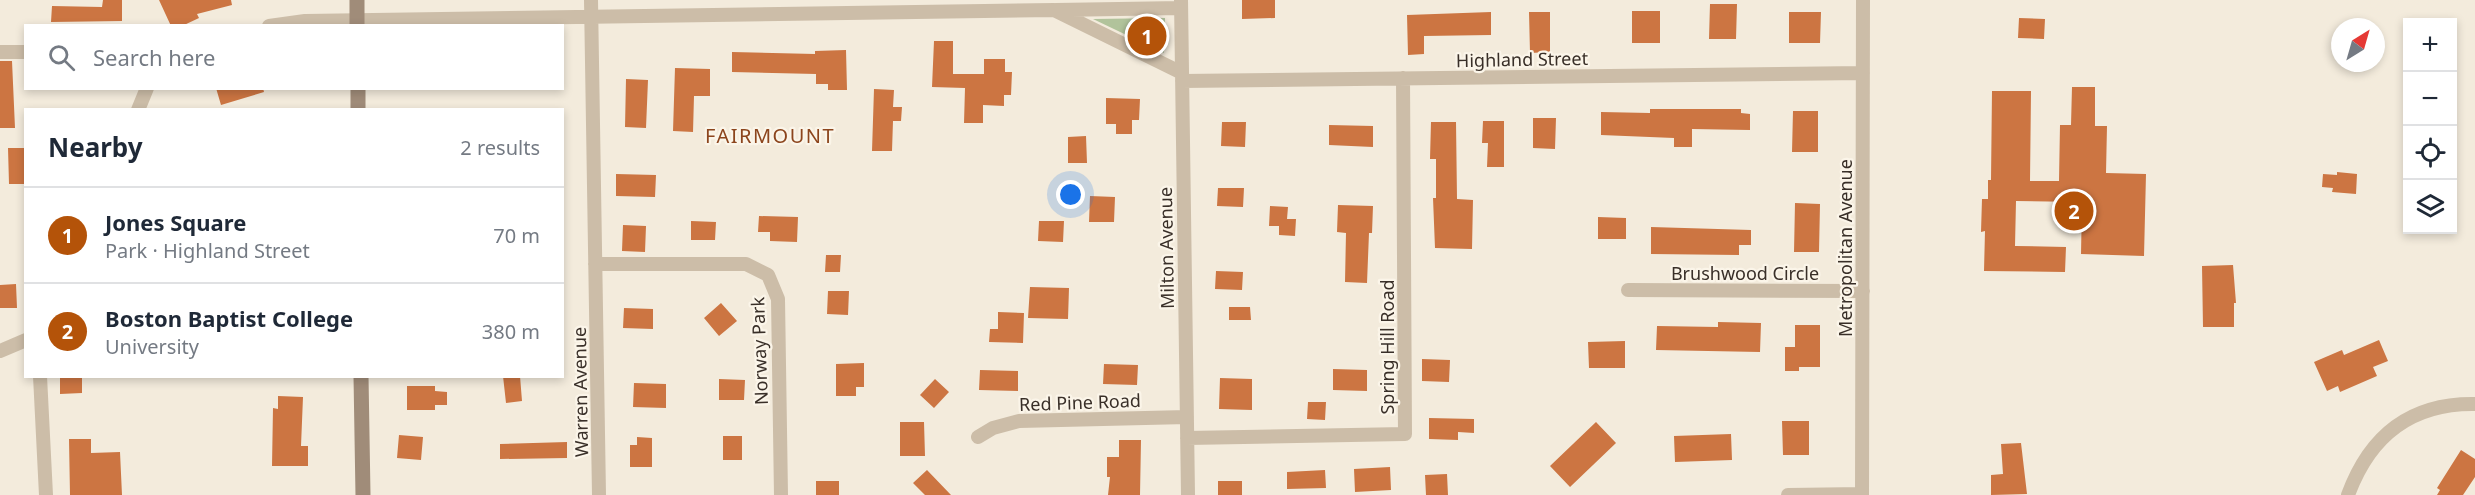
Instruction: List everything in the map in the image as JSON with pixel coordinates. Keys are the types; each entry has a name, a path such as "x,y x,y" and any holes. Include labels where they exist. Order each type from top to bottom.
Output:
{"street":[{"path":"357,0 357,23"},
{"name":"Warren Avenue","path":"591,0 599,495"},
{"name":"Metropolitan Avenue","path":"1862,494 1863,0"},
{"name":"Highland Street","path":"283,24 305,21 357,23 1025,5 1054,10 1181,4"},
{"name":"Milton Avenue","path":"1181,4 1188,495"},
{"name":"Highland Street","path":"1054,10 1182,77 1403,78 1863,73"},
{"path":"0,52 24,52"},
{"name":"Spring Hill Road","path":"1187,438 1405,434 1403,78"},
{"path":"139,108 146,90"},
{"path":"358,90 358,108"},
{"name":"Norway Park","path":"596,264 746,264 768,275 778,299 781,495"},
{"name":"Brushwood Circle","path":"1628,290 1863,291"},
{"path":"0,351 24,341"},
{"path":"40,378 46,495"},
{"path":"361,378 363,495"},
{"path":"2348,495 2369,453 2402,422 2437,407 2475,404"},
{"name":"Red Pine Road","path":"978,438 993,428 1019,421 1187,417"},
{"path":"1788,495 1862,494"}],"green space":[{"path":"1165,18 1164,53 1093,19"}],"building":[{"path":"103,0 122,0 122,21 51,22 52,6 102,7"},
{"path":"159,0 231,0 232,5 197,14 199,18 186,24 170,24"},
{"path":"1242,0 1275,0 1275,18 1242,19"},
{"path":"1710,4 1737,4 1736,39 1709,39"},
{"path":"1632,11 1660,11 1660,43 1632,43"},
{"path":"1491,12 1491,35 1424,36 1424,54 1408,55 1407,15"},
{"path":"1529,12 1550,12 1550,52 1530,53"},
{"path":"1789,12 1821,12 1820,43 1789,43"},
{"path":"2019,18 2045,19 2044,39 2018,38"},
{"path":"934,41 953,41 953,74 984,74 984,59 1005,59 1005,72 1012,72 1011,95 1004,95 1004,106 983,105 983,123 964,123 965,88 932,87"},
{"path":"846,50 847,90 828,90 828,84 816,84 816,74 732,72 732,52 815,54 815,51"},
{"path":"0,61 12,61 15,128 0,128"},
{"path":"675,68 710,69 710,96 694,96 693,132 673,131"},
{"path":"626,79 648,80 646,128 625,127"},
{"path":"2072,87 2095,87 2095,126 2107,126 2106,173 2146,174 2144,256 2081,254 2082,202 2016,201 2015,246 2066,247 2065,272 1984,271 1985,231 1981,232 1982,199 1988,199 1988,180 1991,180 1992,91 2031,91 2030,181 2059,181 2060,125 2071,125"},
{"path":"874,89 894,90 893,107 902,107 901,121 893,121 892,151 872,151"},
{"path":"217,90 264,90 264,92 221,105"},
{"path":"1106,98 1140,99 1139,120 1132,120 1132,134 1116,134 1116,124 1106,124"},
{"path":"1650,109 1741,109 1741,113 1750,114 1750,130 1692,129 1692,147 1674,147 1674,138 1601,135 1601,112 1650,113"},
{"path":"1793,111 1818,111 1818,152 1792,152"},
{"path":"1533,118 1556,118 1555,149 1533,148"},
{"path":"1483,121 1504,121 1504,167 1487,167 1488,143 1482,143"},
{"path":"1222,122 1246,122 1245,147 1221,146"},
{"path":"1431,122 1456,122 1457,199 1473,200 1472,249 1435,248 1433,198 1436,198 1436,159 1430,159"},
{"path":"1329,125 1373,126 1373,147 1329,145"},
{"path":"1086,136 1087,163 1068,163 1068,137"},
{"path":"8,148 24,148 24,184 9,184"},
{"path":"2337,172 2357,174 2356,194 2332,192 2333,188 2322,187 2323,174 2337,175"},
{"path":"616,174 656,175 655,197 616,196"},
{"path":"1218,188 1244,188 1243,207 1217,206"},
{"path":"1090,196 1115,197 1114,222 1089,222"},
{"path":"1795,203 1820,204 1819,252 1794,252"},
{"path":"1338,205 1373,206 1372,233 1369,233 1367,283 1345,282 1346,233 1337,232"},
{"path":"1270,206 1288,207 1287,219 1296,219 1295,236 1279,235 1279,226 1269,226"},
{"path":"759,216 798,217 797,242 770,241 770,232 758,232"},
{"path":"1598,217 1626,218 1626,239 1598,239"},
{"path":"691,221 716,222 715,240 691,240"},
{"path":"1039,221 1064,221 1063,242 1038,241"},
{"path":"623,225 646,226 645,252 622,251"},
{"path":"1651,227 1751,230 1751,245 1739,245 1739,255 1651,254"},
{"path":"826,255 841,255 840,272 825,272"},
{"path":"2233,265 2236,303 2234,303 2234,327 2203,327 2202,266"},
{"path":"1216,271 1243,272 1242,290 1215,289"},
{"path":"16,284 17,308 0,308 0,285"},
{"path":"1030,287 1069,288 1068,319 1028,318"},
{"path":"828,291 849,291 848,315 827,314"},
{"path":"721,303 737,321 719,336 704,318"},
{"path":"1229,307 1250,307 1251,320 1229,320"},
{"path":"624,308 653,309 653,329 623,328"},
{"path":"998,312 1024,313 1023,343 989,342 990,329 998,329"},
{"path":"1718,322 1761,323 1760,352 1656,350 1657,326 1718,327"},
{"path":"1795,325 1820,325 1820,367 1799,367 1799,371 1785,371 1785,347 1795,347"},
{"path":"2379,340 2388,361 2373,367 2377,376 2340,392 2338,386 2327,391 2314,362 2342,350 2344,355"},
{"path":"1625,341 1625,368 1589,368 1588,342"},
{"path":"1422,359 1450,360 1449,382 1422,381"},
{"path":"864,363 864,387 856,387 856,396 836,396 836,364"},
{"path":"1104,364 1138,365 1137,385 1103,384"},
{"path":"1333,369 1367,370 1367,391 1333,390"},
{"path":"980,370 1018,371 1018,391 979,390"},
{"path":"60,378 82,378 82,393 60,394"},
{"path":"503,378 520,378 522,401 506,403"},
{"path":"1220,378 1252,379 1252,410 1219,409"},
{"path":"719,379 745,380 744,400 719,400"},
{"path":"935,379 949,392 934,408 920,395"},
{"path":"634,383 666,384 666,408 633,407"},
{"path":"407,386 435,386 435,391 447,392 447,405 435,405 435,410 407,410"},
{"path":"278,396 303,397 301,446 308,446 308,466 272,466 273,408 278,409"},
{"path":"1308,402 1326,402 1325,420 1307,419"},
{"path":"1429,418 1474,419 1474,433 1458,432 1458,440 1429,439"},
{"path":"1782,421 1809,421 1809,455 1783,455"},
{"path":"900,422 924,422 925,456 900,456"},
{"path":"1596,422 1616,443 1570,487 1550,466"},
{"path":"1731,434 1732,460 1675,462 1674,436"},
{"path":"399,435 423,437 421,460 397,458"},
{"path":"723,436 742,436 742,460 723,460"},
{"path":"637,437 652,438 652,467 630,467 630,445 637,445"},
{"path":"69,439 91,439 91,453 120,452 122,495 70,495"},
{"path":"1119,440 1141,440 1140,495 1108,495 1110,477 1107,477 1107,457 1119,457"},
{"path":"567,442 567,458 500,459 500,444"},
{"path":"2021,443 2027,494 1991,495 1991,475 2003,474 2001,444"},
{"path":"2461,450 2475,459 2475,477 2463,495 2437,495 2440,490 2437,488"},
{"path":"1390,467 1391,490 1355,492 1354,469"},
{"path":"927,470 951,495 925,495 913,483"},
{"path":"1325,470 1326,488 1287,489 1287,472"},
{"path":"1447,474 1448,495 1426,495 1425,475"},
{"path":"816,481 839,481 839,495 816,495"},
{"path":"1218,481 1242,481 1242,495 1218,495"}],"place":[{"name":"Jones Square","path":"1147,36"},
{"name":"Boston Baptist College","path":"2074,211"}],"district":[{"name":"FAIRMOUNT","path":"770,135"}]}
